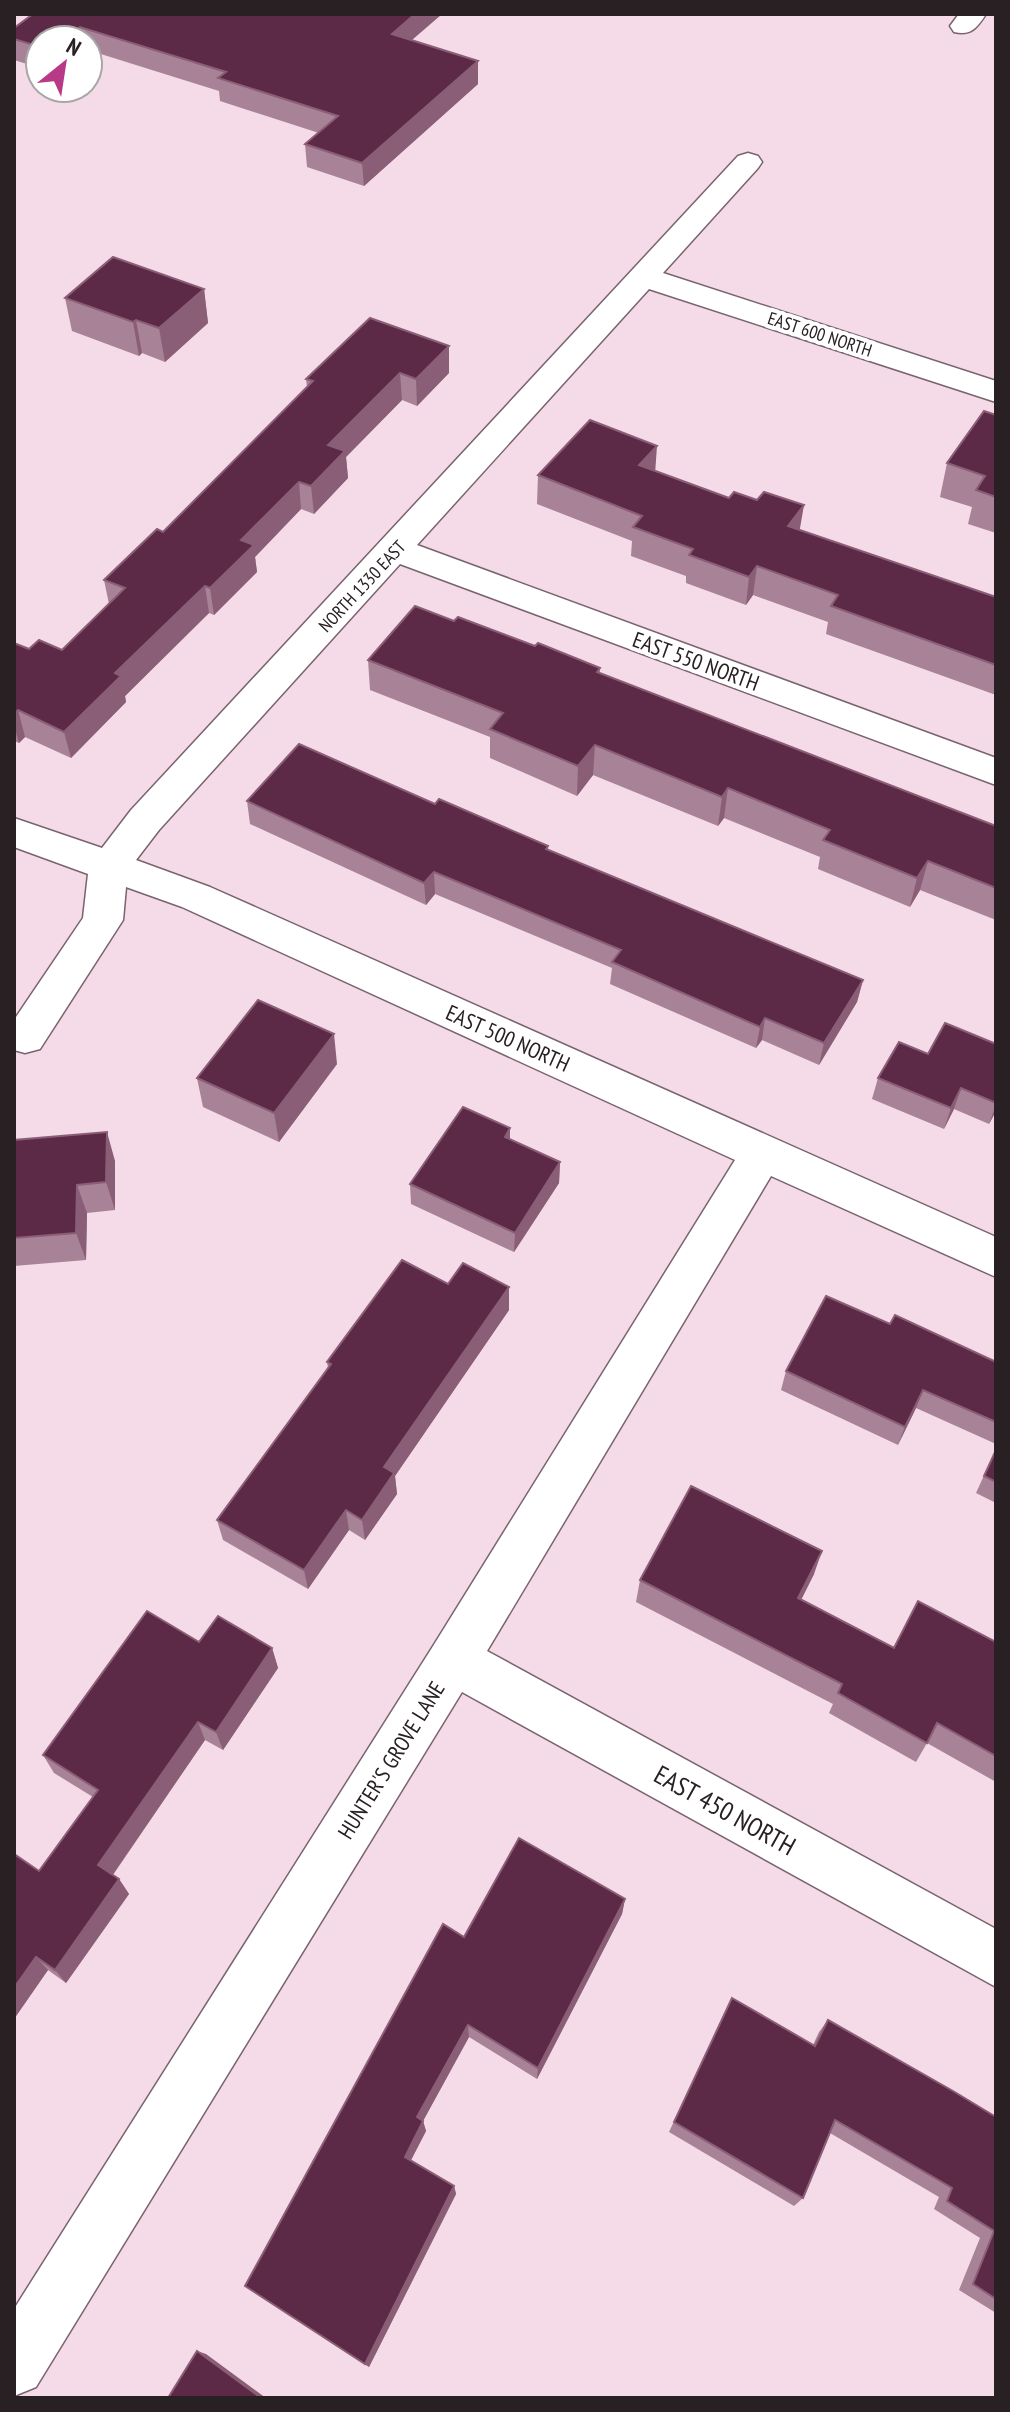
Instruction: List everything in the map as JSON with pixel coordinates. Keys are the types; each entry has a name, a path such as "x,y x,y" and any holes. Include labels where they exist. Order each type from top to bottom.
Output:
{"street":[{"name":"NORTH 1330 EAST","path":"108,868 145,820 396,550 748,162"},
{"name":"EAST 600 NORTH","path":"644,277 996,392"},
{"name":"EAST 550 NORTH","path":"396,550 996,772"},
{"name":"EAST 500 NORTH","path":"14,832 196,897 996,1258"},
{"path":"25,1037 103,920 108,868"},
{"name":"HUNTER'S GROVE LANE","path":"14,2365 453,1660 762,1153"},
{"name":"EAST 450 NORTH","path":"453,1660 996,1959"}],"building":[{"path":"33,14 415,14 392,34 478,61 362,163 305,144 338,116 218,78 226,72 104,34 104,24 24,24 24,42 14,39 14,28"},
{"path":"113,257 204,289 159,328 65,298"},
{"path":"370,318 449,346 416,379 400,373 328,445 345,451 311,486 299,482 241,540 254,545 210,588 205,586 115,673 121,676 64,732 18,710 14,714 14,643 29,649 39,640 62,650 125,588 104,580 157,529 163,532 313,381 306,379"},
{"path":"984,411 996,415 996,497 976,490 985,476 947,463"},
{"path":"590,420 657,446 639,465 729,498 734,492 757,500 764,492 804,505 788,526 996,597 996,665 831,606 838,595 757,566 749,577 689,555 693,549 633,527 642,516 538,475"},
{"path":"415,606 454,621 458,617 535,646 538,643 600,668 597,672 996,826 996,888 928,861 917,878 823,840 830,830 728,788 722,797 595,745 578,766 490,729 503,713 368,660"},
{"path":"299,744 435,804 439,799 548,846 546,849 863,980 824,1043 765,1018 760,1027 612,962 621,950 434,872 424,883 247,801"},
{"path":"258,1000 334,1034 274,1113 197,1078"},
{"path":"945,1023 996,1044 996,1103 961,1088 951,1108 878,1078 899,1042 928,1054"},
{"path":"463,1107 510,1128 505,1137 560,1162 515,1233 410,1184"},
{"path":"107,1132 106,1182 77,1185 76,1233 14,1238 14,1140"},
{"path":"402,1260 448,1284 463,1263 509,1287 384,1467 394,1473 362,1520 346,1510 304,1570 217,1520 331,1364 327,1362"},
{"path":"826,1296 890,1324 895,1315 996,1362 996,1422 923,1390 905,1427 786,1371"},
{"path":"996,1450 996,1482 984,1476"},
{"path":"691,1486 822,1551 798,1598 894,1648 918,1601 996,1642 996,1756 937,1723 927,1743 838,1693 842,1684 640,1580"},
{"path":"147,1611 199,1642 218,1616 272,1648 216,1732 198,1722 98,1865 119,1879 55,1970 36,1957 14,1988 14,1854 39,1871 98,1790 43,1755"},
{"path":"519,1838 625,1899 538,2068 468,2025 417,2117 423,2121 405,2157 454,2186 365,2364 245,2286 443,1924 464,1937"},
{"path":"732,1998 815,2046 828,2020 996,2117 996,2299 973,2284 994,2231 947,2201 952,2188 835,2120 803,2198 674,2122"},
{"path":"197,2351 261,2398 168,2398"}]}
